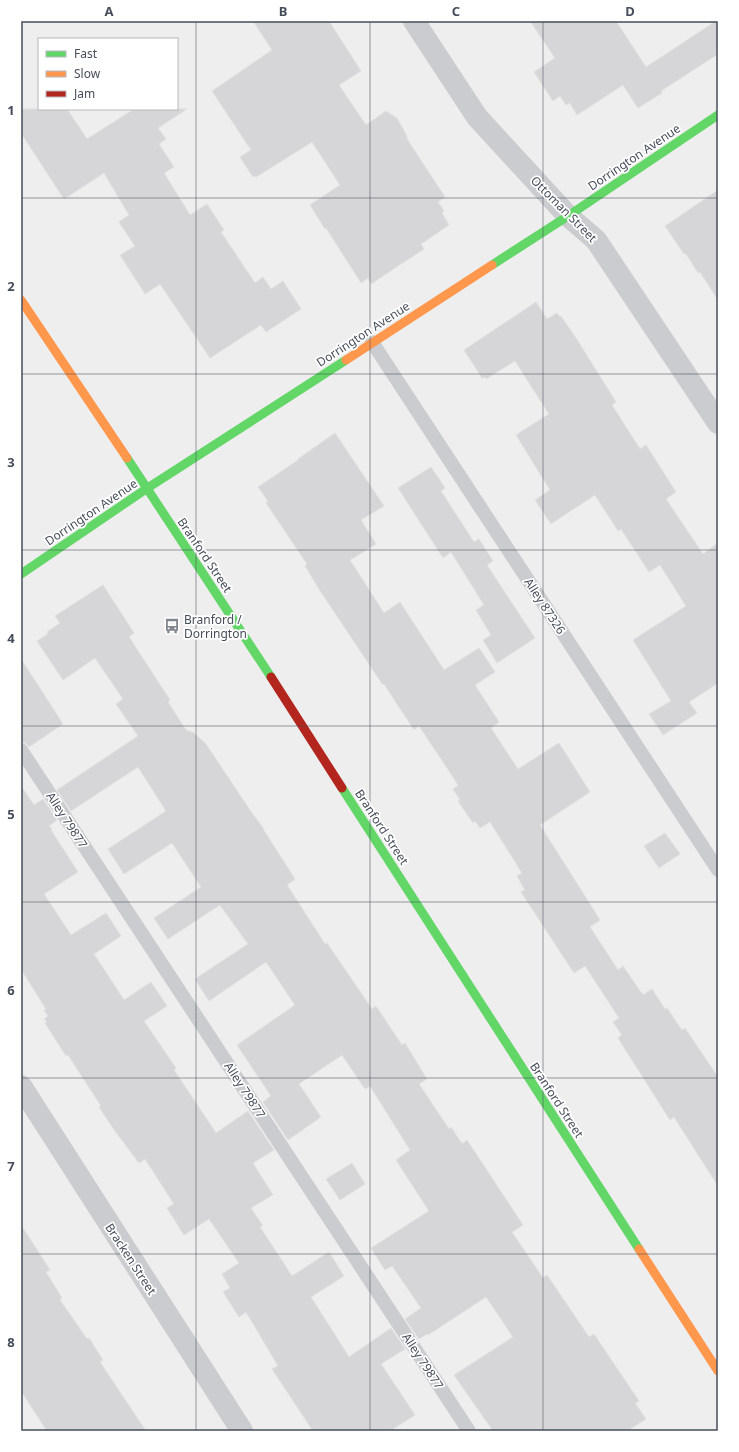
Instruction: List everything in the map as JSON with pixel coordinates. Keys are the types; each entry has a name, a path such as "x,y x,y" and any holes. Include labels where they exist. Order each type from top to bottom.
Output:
{"main road":[{"name":"Dorrington Avenue","path":"21,574 146,489 568,216 718,115"},
{"name":"Branford Street","path":"21,300 216,592 718,1370"}],"street":[{"name":"Ottoman Street","path":"414,21 477,117 568,216 596,240 718,423"},
{"name":"Bracken Street","path":"21,1086 242,1431"}],"lane":[{"name":"Alley 87326","path":"372,342 718,870"},
{"name":"Alley 79877","path":"21,750 468,1431"}],"building":[{"path":"253,21 329,21 361,71 339,85 366,125 386,111 397,118 407,136 407,139 445,197 438,202 444,211 442,213 449,225 421,244 424,249 371,284 368,278 361,283 310,205 340,185 312,142 256,177 253,177 240,157 251,150 212,91 272,50"},
{"path":"530,21 616,21 646,67 718,21 718,54 661,91 662,93 638,108 623,85 577,115 570,103 566,105 560,96 553,101 534,72 555,58"},
{"path":"21,109 68,110 87,139 132,110 187,109 158,128 166,139 159,144 174,167 164,173 190,215 207,204 224,230 221,232 255,283 263,277 271,289 283,281 301,309 266,332 261,325 210,358 160,284 145,294 120,255 135,246 119,222 129,215 104,173 64,199 21,133"},
{"path":"718,190 718,300 700,272 698,273 665,226"},
{"path":"536,302 547,319 557,313 560,317 561,316 576,338 616,402 612,405 640,449 646,445 676,492 666,499 703,554 718,543 718,683 689,702 697,713 663,735 649,714 671,701 633,640 686,606 660,565 649,572 621,529 618,531 595,495 551,524 535,500 550,490 516,435 549,414 515,361 486,379 485,377 482,378 464,350"},
{"path":"335,433 384,506 361,520 376,544 350,560 384,613 400,602 444,670 479,648 495,672 475,685 499,722 491,728 518,769 559,743 590,792 540,825 600,920 590,927 618,970 623,966 643,995 652,989 665,1009 667,1008 682,1030 685,1028 718,1077 718,1186 674,1117 670,1120 618,1038 622,1035 613,1022 619,1018 585,966 574,973 521,892 525,890 517,876 522,873 490,822 480,828 475,821 473,823 458,801 460,800 453,789 458,786 455,780 419,726 414,730 384,684 383,685 319,589 305,566 307,564 266,503 268,501 258,487"},
{"path":"431,467 445,488 441,491 474,542 479,539 493,561 487,565 535,638 497,663 483,640 491,635 476,610 484,605 451,552 443,558 398,488"},
{"path":"103,585 134,633 129,637 170,700 168,702 186,730 194,733 206,744 264,829 295,879 287,885 325,944 327,943 372,1009 376,1006 402,1045 405,1043 427,1079 419,1084 449,1129 451,1127 462,1144 467,1140 523,1225 512,1232 543,1278 547,1275 589,1337 594,1334 639,1401 635,1403 646,1419 627,1431 493,1431 454,1375 513,1337 486,1297 428,1335 427,1334 419,1339 405,1319 421,1308 392,1266 385,1270 371,1248 429,1211 396,1160 410,1150 370,1086 365,1089 342,1055 299,1084 321,1117 288,1140 263,1102 271,1096 237,1045 295,1005 266,962 209,1001 195,979 248,944 220,905 168,939 154,918 201,887 172,843 124,874 108,849 166,811 138,767 71,811 57,790 138,736 116,704 123,699 95,658 63,680 37,641 48,634 47,632 60,623 55,616"},
{"path":"21,659 63,724 29,747 25,743 21,742"},
{"path":"21,786 34,805 43,799 57,820 49,826 78,872 44,894 71,935 106,913 121,936 94,954 124,1000 151,982 167,1006 144,1021 176,1068 174,1070 216,1133 248,1111 274,1150 253,1163 273,1195 251,1208 263,1226 260,1227 292,1276 329,1252 344,1276 311,1297 349,1357 391,1328 405,1349 381,1364 415,1415 390,1431 313,1431 272,1369 278,1366 246,1312 239,1317 223,1292 230,1288 222,1274 239,1263 209,1219 184,1235 167,1208 174,1204 145,1159 139,1163 115,1131 99,1107 101,1106 68,1055 66,1056 45,1023 47,1022 44,1019 48,1016 44,1010 46,1009 21,969"},
{"path":"665,833 680,854 659,868 644,846"},
{"path":"352,1163 365,1184 340,1200 326,1179"},
{"path":"21,1225 50,1270 46,1272 62,1298 60,1300 87,1339 89,1338 103,1360 100,1362 146,1431 47,1431 21,1391"}],"traffic: fast":[{"path":"492,265 568,216 718,115"},
{"path":"21,574 146,489 346,360"},
{"path":"127,458 271,677"},
{"path":"342,788 639,1249"}],"traffic: slow":[{"path":"346,360 492,265"},
{"path":"21,300 127,458"},
{"path":"639,1249 718,1371"}],"traffic: jam":[{"path":"271,677 342,788"}],"place":[{"name":"Branford / Dorrington","path":"172,626"}]}
